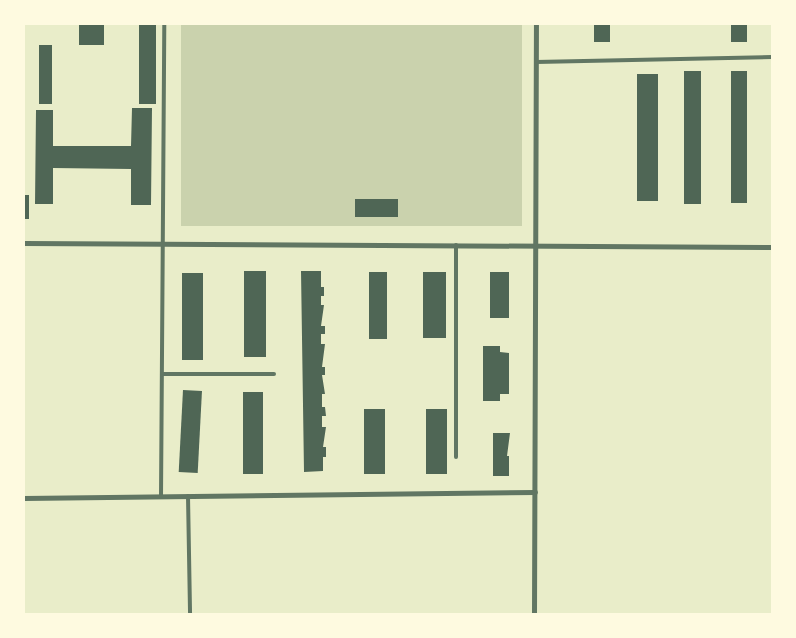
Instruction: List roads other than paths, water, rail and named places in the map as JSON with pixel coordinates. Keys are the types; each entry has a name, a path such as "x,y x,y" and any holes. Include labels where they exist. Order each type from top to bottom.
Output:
{"street":[{"path":"534,614 536,24"},
{"path":"24,244 162,243 772,247"},
{"path":"24,498 535,492"}],"lane":[{"path":"161,496 164,24"},
{"path":"536,62 772,57"},
{"path":"456,245 456,457"},
{"path":"162,374 274,374"},
{"path":"188,496 190,614"}]}
